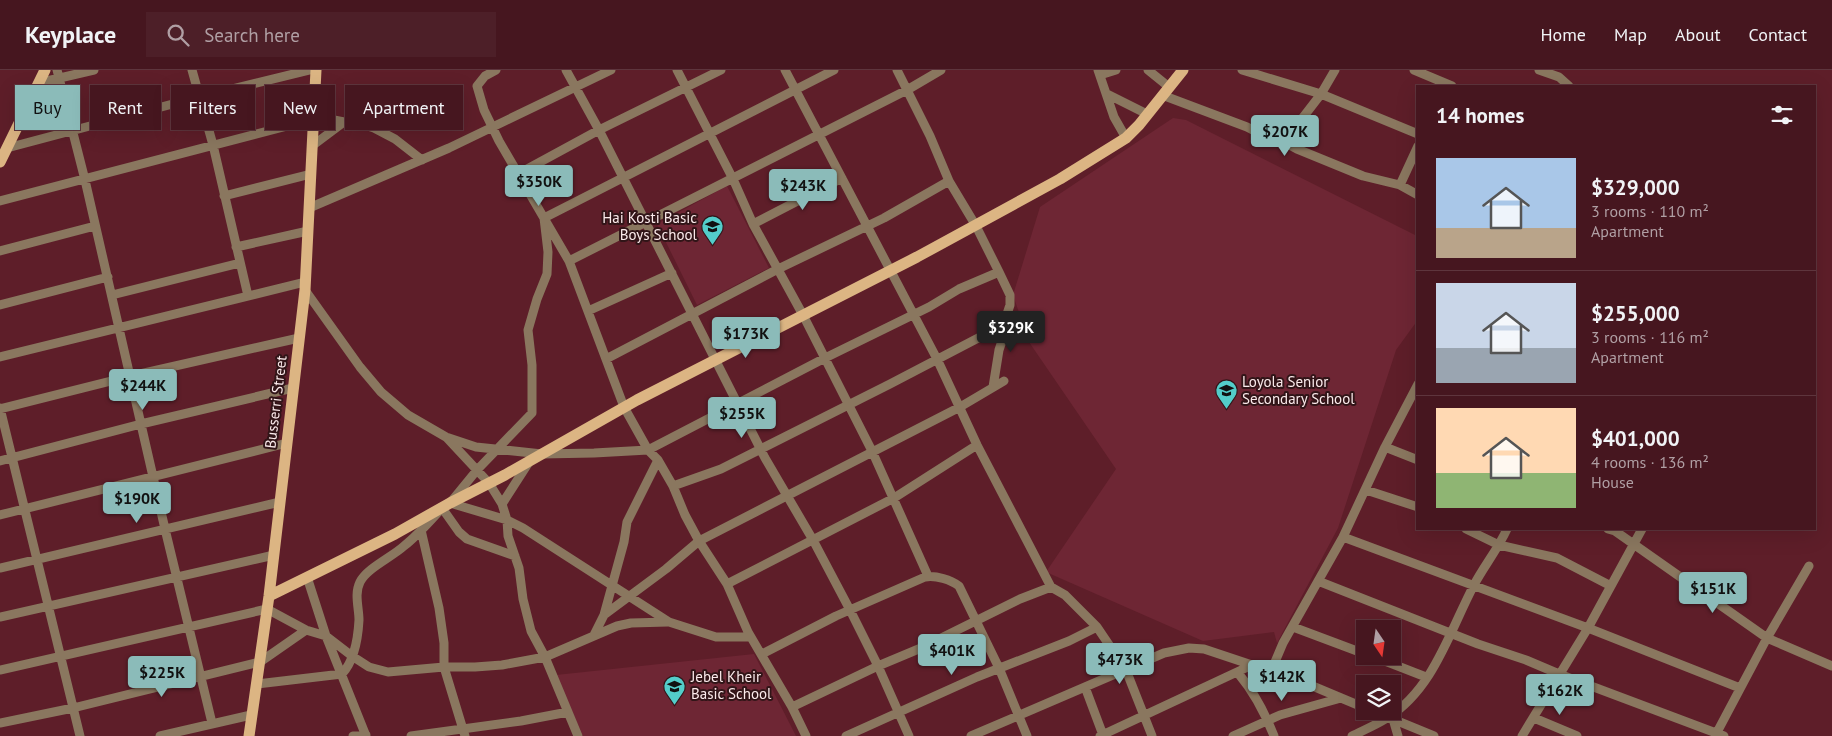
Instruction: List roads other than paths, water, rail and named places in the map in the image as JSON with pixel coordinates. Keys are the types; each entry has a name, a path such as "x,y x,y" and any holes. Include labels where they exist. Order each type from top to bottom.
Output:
{"main road":[{"path":"0,160 45,70"},
{"name":"Busserri Street","path":"315,85 316,70"},
{"path":"269,596 395,534 624,407 890,271 1060,179 1126,138 1183,70"},
{"name":"Busserri Street","path":"249,736 269,596 305,286 313,130"}],"street":[{"path":"38,83 59,74 94,70"},
{"path":"192,70 196,85"},
{"path":"248,85 310,70"},
{"path":"496,70 485,76 477,86 482,105 518,174 569,261 624,407 648,450 658,460 673,486 685,515 727,584 751,637 792,707 806,736"},
{"path":"566,70 599,130 761,450 813,540 850,610 878,666 909,736"},
{"path":"309,208 422,160 611,70"},
{"path":"677,70 753,224 803,315 872,451 928,576"},
{"path":"518,174 599,130 721,70"},
{"path":"785,70 820,133 890,271 937,358 976,445 1051,587 1065,595 1098,627 1126,670 1152,736"},
{"path":"544,218 834,70"},
{"path":"673,486 721,469 849,405 982,336 996,326 1007,314 1010,305 1010,295 976,226 949,180 930,136 897,70"},
{"path":"569,261 907,90 941,70"},
{"path":"1116,70 1099,72 1114,117 1126,138"},
{"path":"1148,70 1165,91 1270,139 1284,142 1363,176 1400,185 1416,194"},
{"path":"1242,70 1321,94 1416,133"},
{"path":"1284,142 1321,94 1335,70"},
{"path":"1414,70 1447,85"},
{"path":"1540,70 1559,77 1569,85"},
{"path":"59,74 212,724"},
{"path":"1107,94 1147,114"},
{"path":"7,148 171,105"},
{"path":"335,121 352,121 374,128 395,139 422,160"},
{"path":"312,146 344,122"},
{"path":"209,130 248,296"},
{"path":"0,201 269,130"},
{"path":"1400,185 1416,150"},
{"path":"224,196 311,174"},
{"path":"753,224 842,178"},
{"path":"606,359 778,269 867,226 949,180"},
{"path":"257,684 342,674 348,667 352,656 359,621 357,595 360,582 370,572 404,547 532,413 532,365 528,330 547,274 548,252 544,218"},
{"path":"0,251 95,226"},
{"path":"236,247 308,231"},
{"path":"112,295 240,264"},
{"path":"0,357 248,296 305,286 360,367 381,392 408,415 446,437 476,447 542,454 648,450 825,358 940,302 958,289 999,272"},
{"path":"588,311 672,273"},
{"path":"0,305 108,276"},
{"path":"993,387 1004,332 1003,318"},
{"path":"80,736 0,409 131,376 299,338"},
{"path":"604,615 666,569 699,540 960,406 1004,381"},
{"path":"0,461 142,424 293,388"},
{"path":"1272,669 1283,643 1343,537 1385,447 1414,401"},
{"path":"446,437 489,483 502,504 507,520 508,536 519,568 531,631 545,657 578,736"},
{"path":"0,515 287,443"},
{"path":"727,584 894,498 976,445"},
{"path":"1385,447 1416,459"},
{"path":"855,459 878,464"},
{"path":"594,635 604,615 624,542 627,522 658,460"},
{"path":"502,504 529,461"},
{"path":"1366,490 1416,506"},
{"path":"0,568 280,502"},
{"path":"446,505 507,520 524,528 668,622 716,637 751,637"},
{"path":"446,505 459,532 467,539 515,556"},
{"path":"421,530 439,608 444,643 444,667 464,732"},
{"path":"1468,530 1499,546 1557,558 1610,586"},
{"path":"1401,708 1410,699 1443,652 1474,585 1499,546 1507,530"},
{"path":"1612,530 1767,638 1832,666"},
{"path":"1522,736 1588,628 1641,530"},
{"path":"1343,537 1588,628 1740,688"},
{"path":"0,617 274,555"},
{"path":"1318,582 1719,735 1740,688 1809,566"},
{"path":"762,654 850,610 928,576 957,584 999,668 1027,736"},
{"path":"307,577 326,636 366,736 353,736"},
{"path":"792,707 878,666 922,648 1020,599 1051,587"},
{"path":"0,670 267,609 306,630 326,636 369,667 388,672 444,667 493,666 545,657 616,626 631,623 668,622"},
{"path":"846,736 999,668 1036,656 1098,627"},
{"path":"1292,627 1356,651"},
{"path":"0,723 73,708 260,662 306,630"},
{"path":"971,736 1164,653 1189,648 1204,649 1252,666 1272,669 1356,704"},
{"path":"1395,665 1426,677"},
{"path":"1085,687 1101,735 1252,666"},
{"path":"1238,673 1252,690 1274,736"},
{"path":"1233,736 1289,712 1342,698"},
{"path":"411,736 464,732 568,712"},
{"path":"160,736 252,715"},
{"path":"1534,718 1578,736"},
{"path":"1352,736 1388,720"},
{"path":"1390,720 1398,736"},
{"path":"1393,720 1434,736"}],"place":[{"name":"Hai Kosti Basic Boys School","path":"713,246"},
{"name":"Loyola Senior Secondary School","path":"1226,410"},
{"name":"Jebel Kheir Basic School","path":"675,705"}]}
